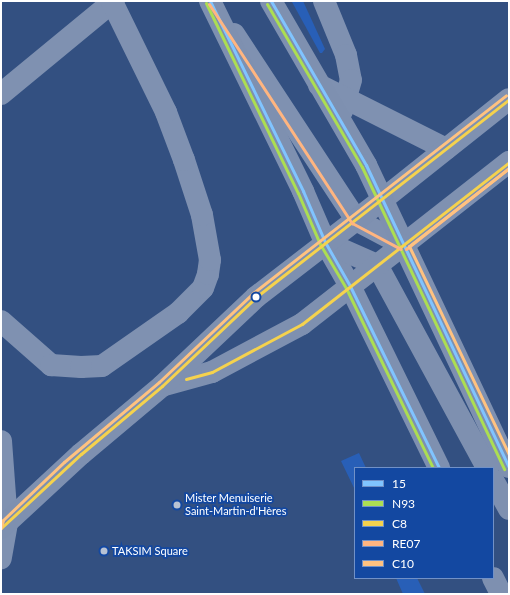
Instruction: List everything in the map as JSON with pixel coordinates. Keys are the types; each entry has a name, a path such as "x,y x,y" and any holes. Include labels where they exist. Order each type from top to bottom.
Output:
{"main road":[{"path":"211,1 303,191 325,242 350,286 439,467"},
{"path":"271,1 366,165 509,467"},
{"path":"4,526 81,454 162,386 256,297 325,242 382,200"},
{"path":"325,242 377,265 486,467"},
{"path":"162,386 212,372 302,324 403,245"},
{"path":"494,482 509,510"},
{"path":"494,579 501,594"}],"street":[{"path":"211,1 356,220 403,245 509,162"},
{"path":"324,1 346,54 351,80 339,120"},
{"path":"1,94 113,2 166,112 202,215 210,260 208,274 203,288 178,313 102,366 81,367 51,364 1,321"},
{"path":"319,85 446,149"},
{"path":"382,200 509,98"},
{"path":"1,441 4,526 1,558"}],"shaded area":[{"path":"303,1 325,49 322,53 320,53 292,2"},
{"path":"359,453 366,467 354,467 354,488 341,461"},
{"path":"396,579 418,579 425,594 403,594"}],"transit line":[{"name":"15","path":"210,1 303,191 325,242 350,286 439,467"},
{"name":"15","path":"271,1 366,165 509,467"},
{"name":"N93","path":"206,3 298,193 320,244 346,288 433,467"},
{"name":"RE07","path":"209,4 352,223 401,249"},
{"name":"N93","path":"267,4 362,167 504,469"},
{"name":"C10","path":"1,528 3,520 64,462 159,382 253,293 506,95"},
{"name":"C8","path":"1,528 81,454 162,386 256,297 509,99"},
{"name":"C8","path":"186,379 212,372 302,324 509,162"},
{"name":"RE07","path":"406,249 509,168"},
{"name":"C10","path":"509,168 409,246 509,455"}],"place":[{"name":"Mister Menuiserie Saint-Martin-d'Hères","path":"177,505"},
{"name":"TAKSIM Square","path":"104,551"}]}
